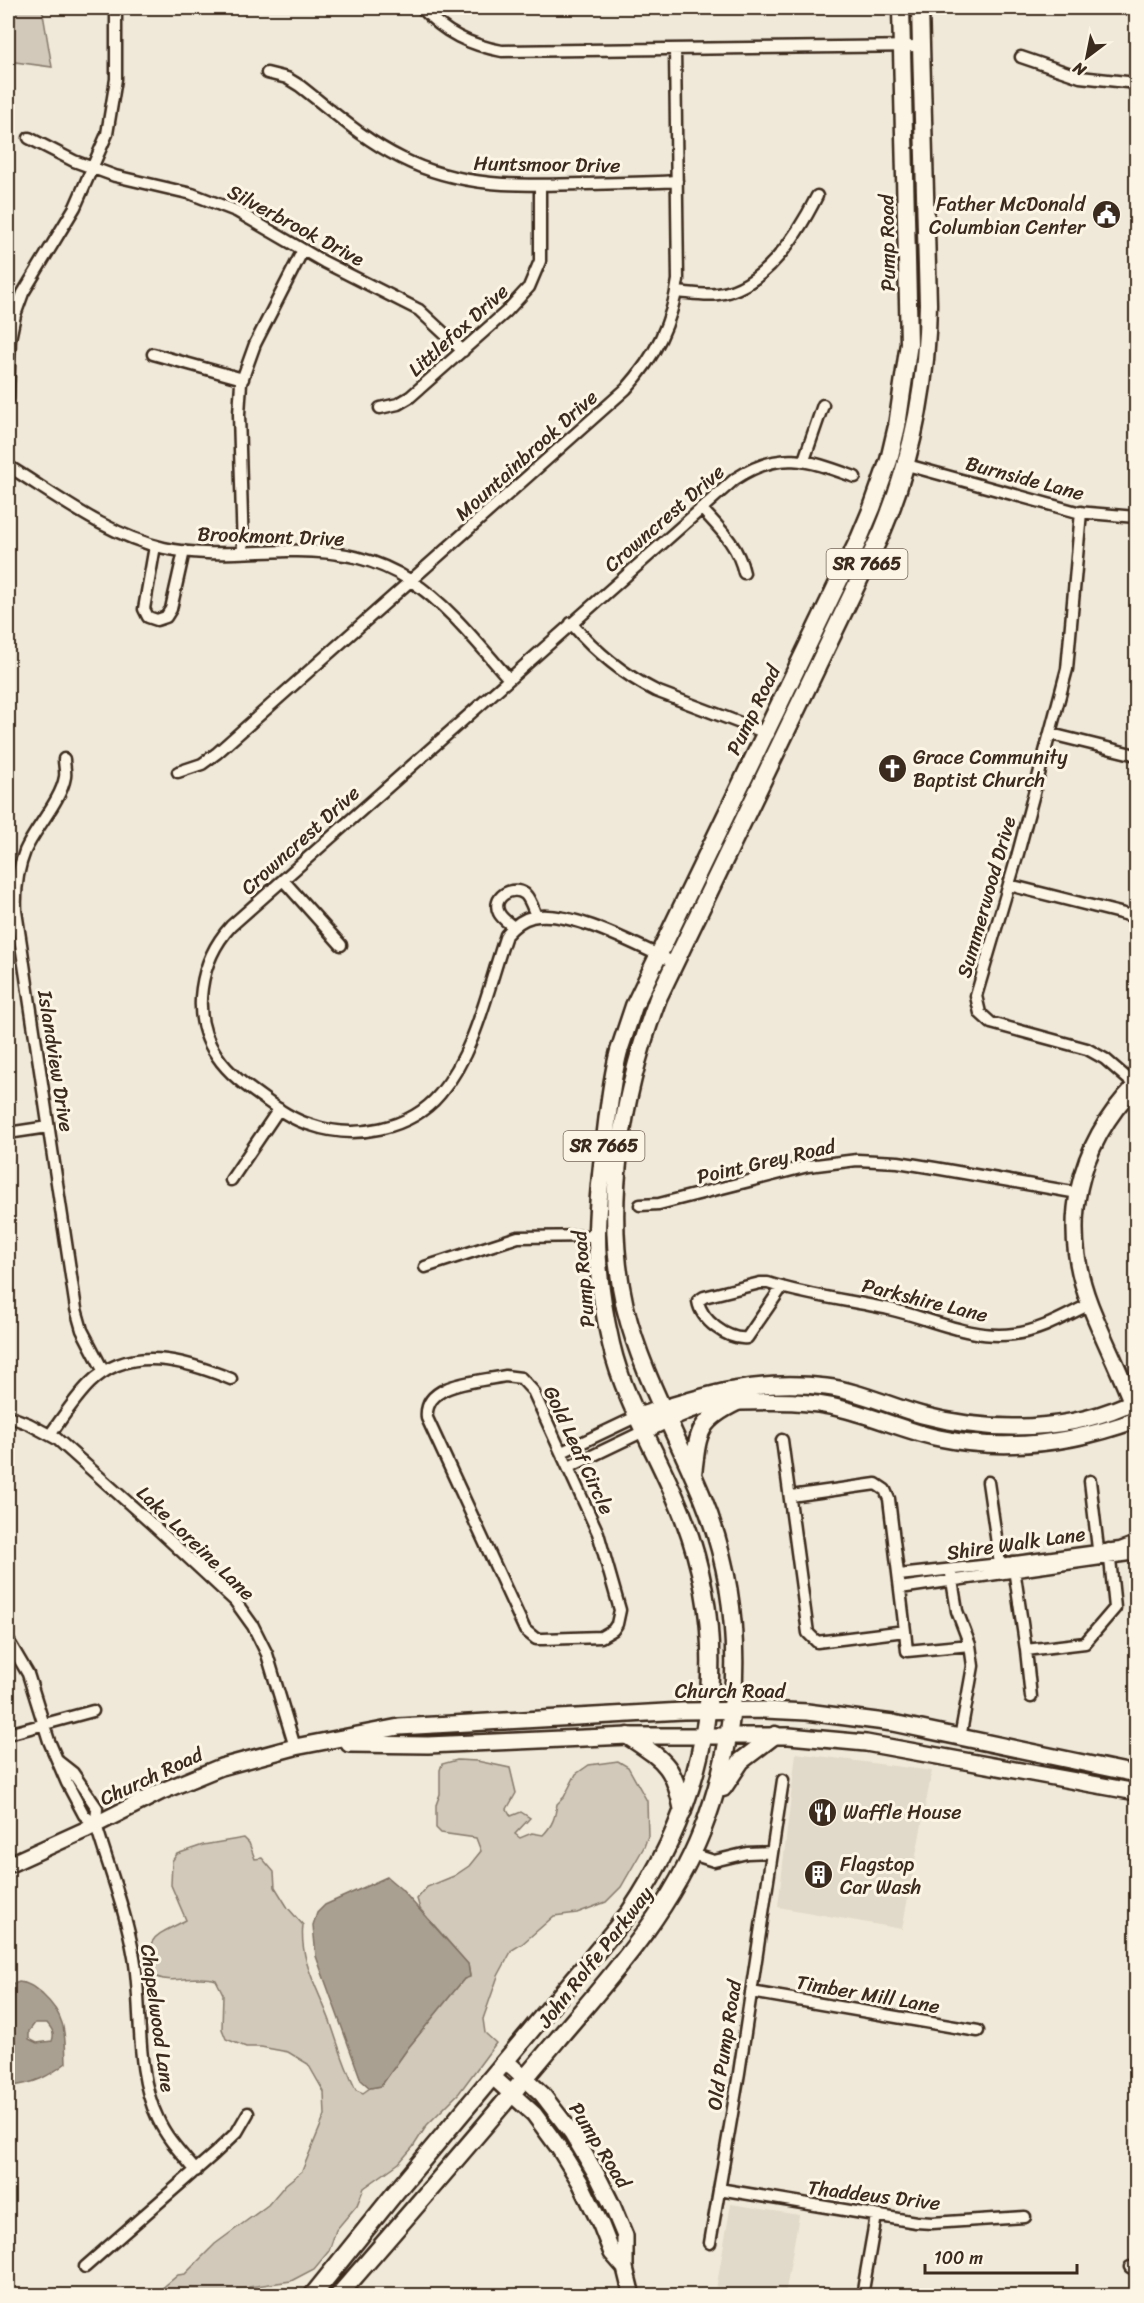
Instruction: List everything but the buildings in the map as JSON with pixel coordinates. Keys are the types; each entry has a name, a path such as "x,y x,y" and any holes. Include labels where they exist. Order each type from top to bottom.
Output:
{"main road":[{"name":"Pump Road","path":"641,1424 617,1367 611,1344 601,1282 597,1236 604,1149 619,1053 634,1006 657,955 687,893 695,882 869,515 889,460 906,372 909,309 902,8"},
{"name":"Pump Road","path":"665,1414 644,1366 624,1303 617,1250 616,1209 628,1095 639,1049 658,998 882,532 907,465 922,396 927,345 928,304 920,8"},
{"path":"1135,1410 1090,1304 1079,1271 1075,1240 1078,1193 1090,1152 1103,1126 1117,1106 1136,1086"},
{"path":"641,1424 665,1414 694,1397 733,1389 777,1386 823,1386 861,1394 936,1419 972,1425 1007,1427 1052,1424 1135,1410"},
{"path":"665,1414 723,1401 777,1400 823,1404 929,1436 1014,1445 1060,1441 1097,1433 1135,1410"},
{"path":"693,1475 696,1447 702,1429 714,1414 737,1402"},
{"name":"John Rolfe Parkway","path":"338,2295 512,2094 646,1932 666,1904 692,1854 711,1806 729,1734 732,1710 734,1663 730,1600 716,1535 693,1475 665,1414"},
{"name":"John Rolfe Parkway","path":"312,2295 629,1913 662,1859 683,1813 699,1761 704,1734 709,1681 709,1637 700,1577 684,1519 641,1424"},
{"name":"Church Road","path":"8,1865 96,1825 160,1792 211,1771 295,1747 399,1727 707,1710 807,1712 893,1723 1137,1774"},
{"path":"711,1806 736,1766 775,1735"},
{"name":"Church Road","path":"319,1743 428,1745 628,1736 775,1735 866,1743 1137,1792"},
{"path":"628,1736 667,1764 679,1791 683,1813"},
{"name":"Pump Road","path":"506,2061 542,2094 572,2133 598,2177 625,2236 625,2268 632,2295"},
{"name":"Pump Road","path":"493,2077 534,2114 559,2148 580,2182 612,2253 625,2268"}],"street":[{"path":"8,399 10,339 23,293 75,207 104,144 114,101 116,8"},
{"path":"422,8 450,33 468,43 502,51 921,46"},
{"name":"Mountainbrook Drive","path":"178,772 202,764 217,753 626,390 656,350 665,332 677,292 679,269 675,49"},
{"path":"1021,57 1080,77 1137,83"},
{"name":"Huntsmoor Drive","path":"267,73 287,78 369,139 400,158 422,168 469,182 540,186 677,181"},
{"name":"Silverbrook Drive","path":"29,138 115,176 192,194 236,211 303,250 419,310 463,351"},
{"name":"Littlefox Drive","path":"380,408 398,404 410,397 523,296 536,274 540,244 540,186"},
{"path":"677,292 718,294 744,285 760,273 789,244 806,219 817,196"},
{"path":"243,552 239,414 243,379 255,344 303,250"},
{"path":"153,354 243,379"},
{"path":"804,460 823,405"},
{"name":"Crowncrest Drive","path":"513,927 506,935 462,1063 429,1105 399,1122 379,1129 350,1132 326,1130 310,1125 279,1109 236,1078 216,1055 204,1024 201,1003 205,970 220,940 231,926 735,479 768,463 804,460 855,477"},
{"name":"Burnside Lane","path":"907,465 1081,512 1137,517"},
{"name":"Brookmont Drive","path":"8,466 104,525 155,546 212,553 306,551 344,554 369,561 412,580 444,606 508,679"},
{"path":"701,508 735,547 744,573"},
{"name":"Summerwood Drive","path":"1081,512 1069,659 1051,734 976,996 980,1013 997,1025 1097,1054 1136,1086"},
{"path":"155,546 144,609 148,617 157,620 166,617 171,609 184,551"},
{"path":"571,623 604,658 656,692 782,740"},
{"path":"1051,734 1137,755"},
{"name":"Islandview Drive","path":"64,759 66,776 26,850 20,864 15,894 17,924 76,1310 82,1330 104,1372"},
{"path":"283,880 341,945"},
{"path":"1009,885 1137,917"},
{"path":"536,916 526,895 516,891 507,892 499,900 500,915 513,927 530,917 556,917 629,940 675,963"},
{"path":"231,1179 279,1109"},
{"path":"8,1133 48,1127"},
{"name":"Point Grey Road","path":"640,1204 659,1204 808,1166 856,1160 898,1162 1078,1193"},
{"path":"425,1267 518,1237 597,1236"},
{"name":"Parkshire Lane","path":"782,1287 747,1338 734,1339 724,1334 700,1310 698,1304 698,1300 704,1297 760,1283 782,1287 891,1309 969,1332 991,1335 1014,1334 1040,1328 1090,1304"},
{"path":"50,1435 90,1383 104,1372 125,1364 157,1358 184,1361 231,1379"},
{"name":"Gold Leaf Circle","path":"505,1376 521,1378 533,1391 569,1467 606,1556 618,1596 620,1617 613,1629 601,1636 536,1639 525,1630 521,1622 427,1418 428,1402 446,1388 505,1376"},
{"name":"Lake Loreine Lane","path":"8,1416 50,1435 225,1590 245,1614 267,1654 295,1747"},
{"path":"562,1452 641,1424"},
{"path":"569,1467 641,1424"},
{"path":"782,1440 808,1633 817,1642 905,1631"},
{"path":"1026,1650 1085,1643 1115,1608 1090,1481"},
{"path":"988,1482 1001,1569"},
{"path":"791,1496 876,1484 885,1490 889,1499 907,1651 970,1645"},
{"name":"Shire Walk Lane","path":"1104,1555 1137,1542"},
{"name":"Shire Walk Lane","path":"900,1588 951,1576 1104,1555 1137,1554"},
{"path":"1014,1567 1032,1697"},
{"name":"Shire Walk Lane","path":"898,1575 951,1576"},
{"path":"951,1576 957,1611 970,1645 973,1666 960,1738"},
{"path":"8,1640 28,1674 44,1725"},
{"path":"8,1734 93,1711"},
{"name":"Chapelwood Lane","path":"44,1725 59,1762 73,1773 97,1808 96,1825 134,1954 145,2075 152,2104 166,2134 196,2171"},
{"name":"Old Pump Road","path":"710,2243 783,1780"},
{"path":"692,1854 714,1861 747,1853 772,1852"},
{"name":"Timber Mill Lane","path":"751,1992 978,2031"},
{"path":"85,2267 196,2171 237,2132 248,2113"},
{"name":"Thaddeus Drive","path":"719,2189 876,2216 932,2223 1025,2217"},
{"path":"862,2295 876,2216"}],"shaded area":[{"path":"8,8 42,8 52,67 8,61"},
{"path":"796,1753 932,1771 902,1929 778,1907"},
{"path":"457,1760 477,1761 510,1768 516,1793 507,1809 511,1816 521,1812 530,1818 515,1834 520,1838 532,1833 543,1835 553,1821 557,1804 564,1797 576,1774 589,1765 618,1761 628,1767 647,1801 648,1836 644,1847 621,1887 606,1902 577,1913 554,1916 512,1950 498,1976 483,2019 485,2033 496,2043 459,2093 427,2125 399,2163 364,2188 357,2205 336,2230 329,2251 314,2269 291,2281 249,2287 239,2295 154,2295 178,2275 185,2274 215,2244 268,2205 286,2184 302,2171 325,2115 324,2092 308,2064 288,2052 246,2047 226,2039 222,2029 223,1994 216,1980 199,1978 174,1980 159,1978 151,1974 149,1952 154,1939 186,1920 171,1885 172,1861 177,1854 203,1845 244,1838 249,1843 255,1859 262,1858 274,1872 275,1887 288,1908 303,1925 304,1950 310,1974 352,2082 356,2090 363,2093 370,2088 381,2086 408,2048 464,1979 470,1976 468,1964 420,1909 417,1899 427,1887 454,1876 469,1866 481,1851 476,1838 441,1833 436,1828 440,1770 442,1764"},
{"path":"387,1877 401,1889 468,1964 470,1977 464,1979 408,2048 381,2086 370,2088 361,2080 316,1956 313,1925 317,1913 325,1905"},
{"path":"19,1982 26,1983 51,2003 63,2026 66,2063 40,2079 11,2086 8,2080 8,1986","holes":["35,2023 47,2023 52,2031 52,2041 37,2043 29,2039 29,2031"]},
{"path":"731,2204 799,2215 785,2295 715,2295"}],"place":[{"name":"Father McDonald Columbian Center","path":"1106,215"},
{"name":"Grace Community Baptist Church","path":"892,769"},
{"name":"Waffle House","path":"822,1812"},
{"name":"Flagstop Car Wash","path":"819,1875"}]}
